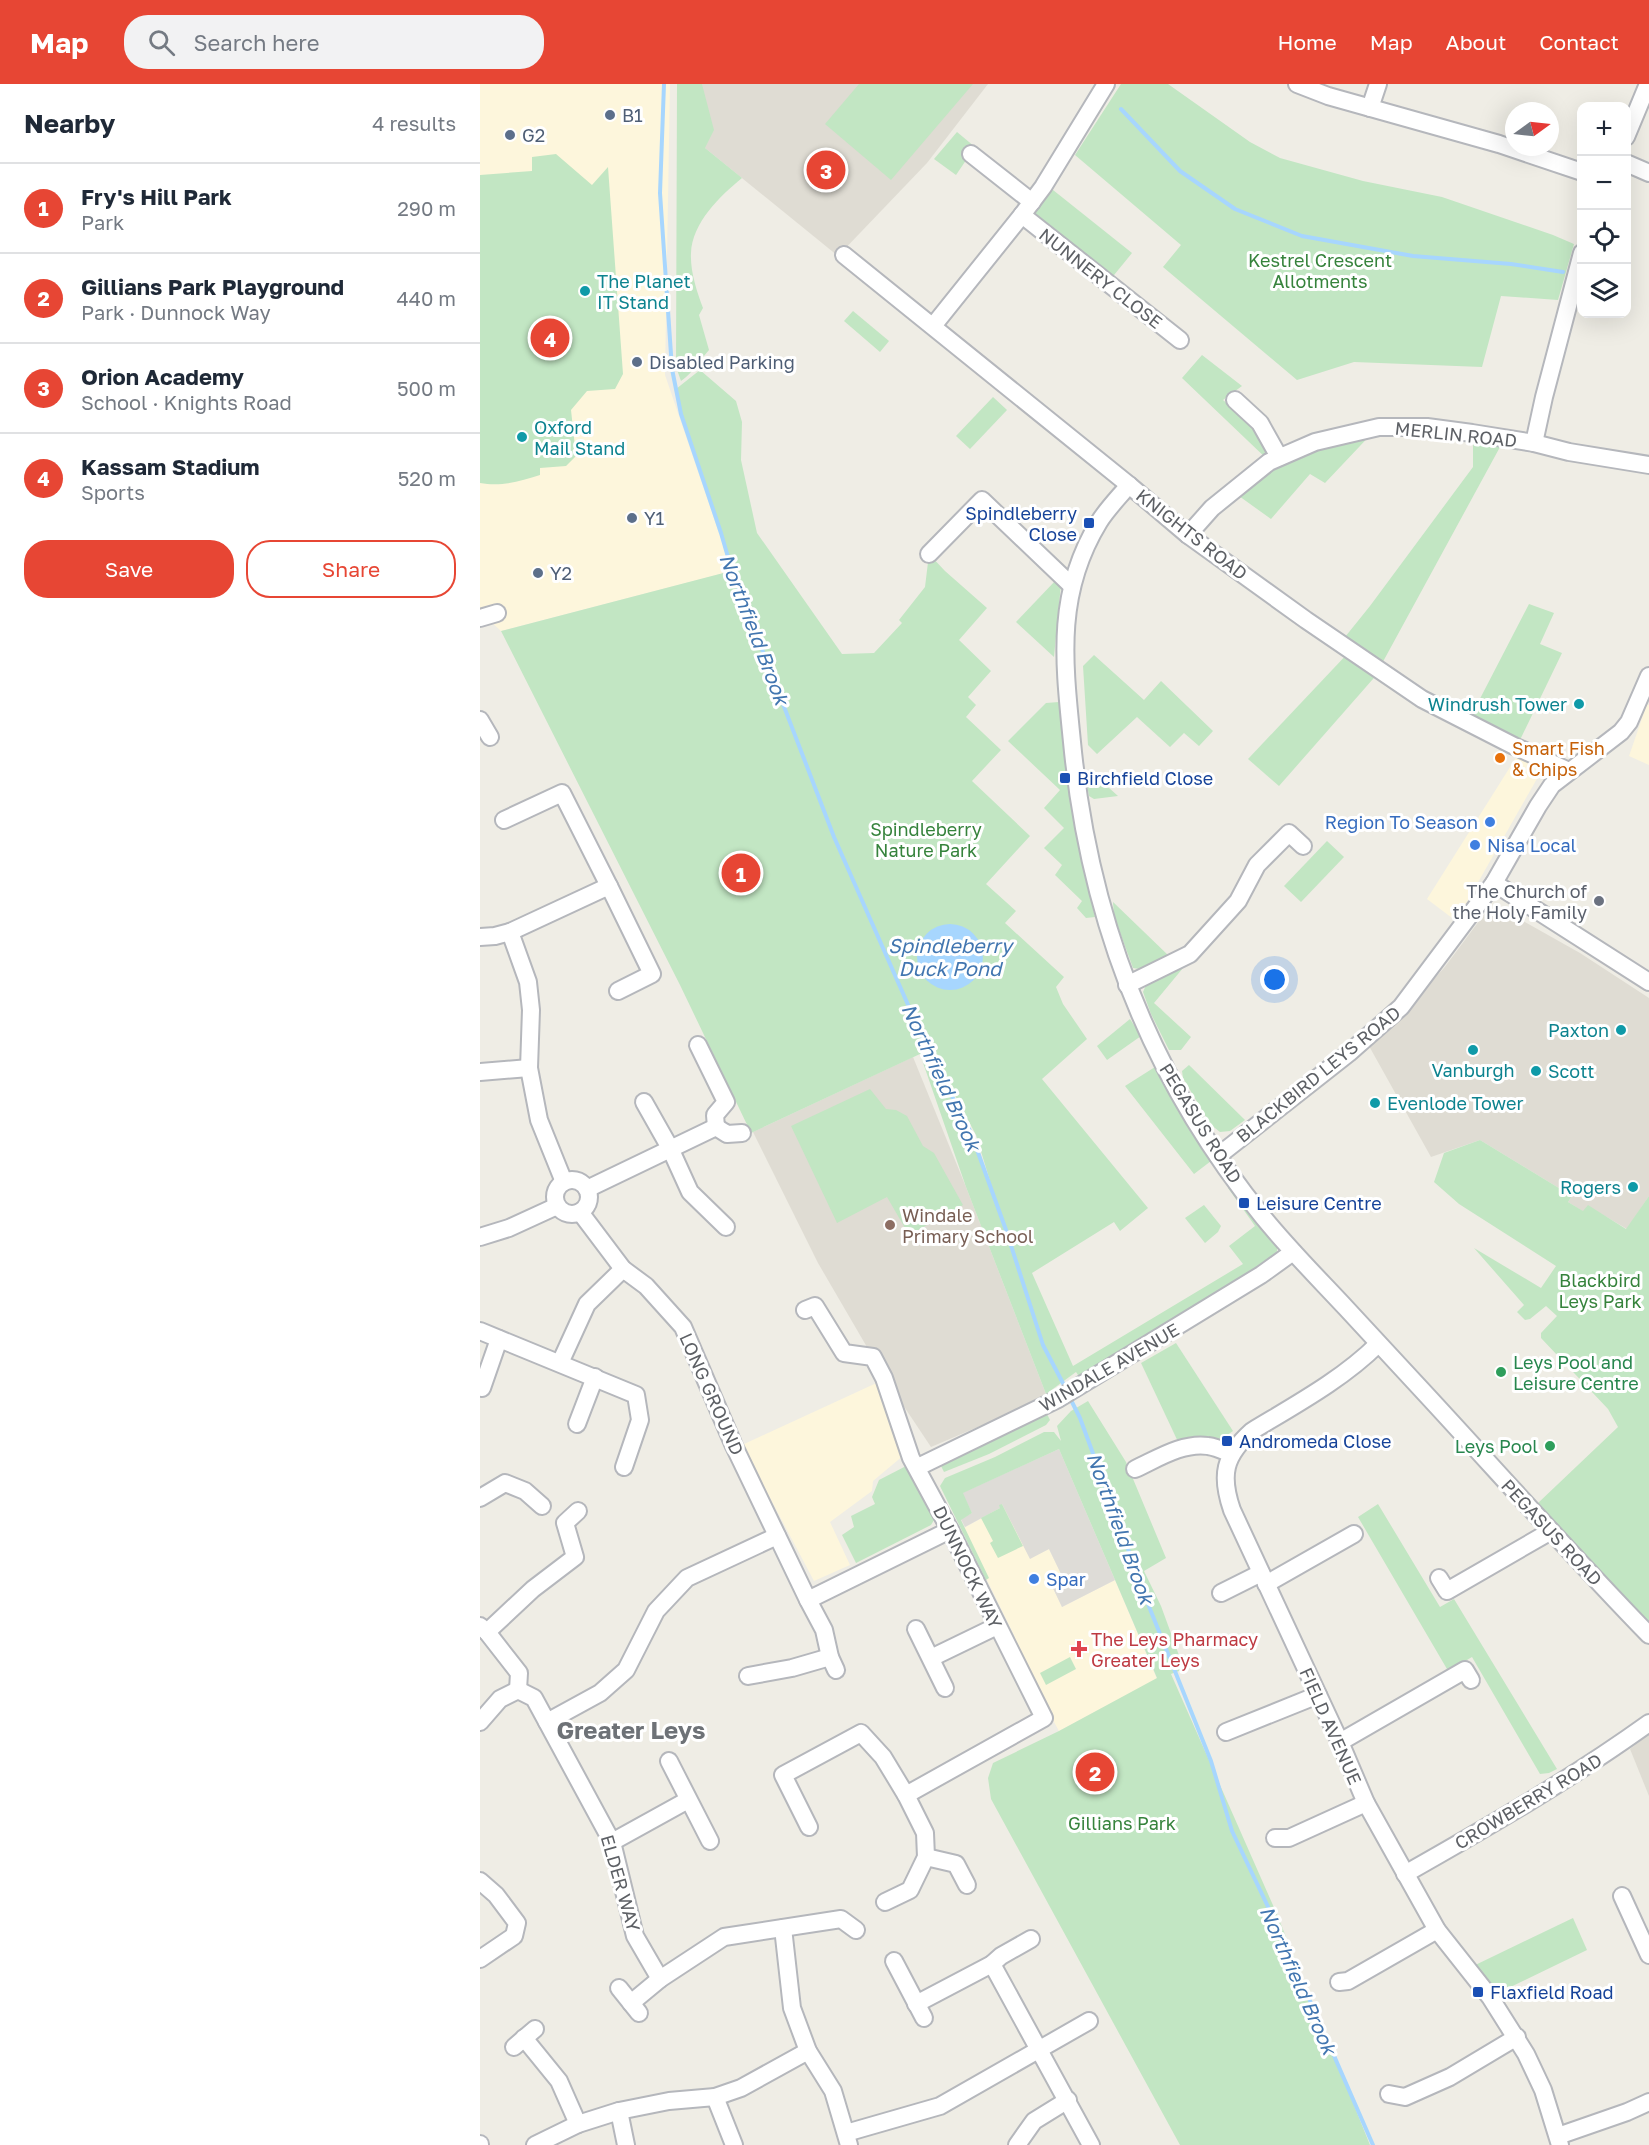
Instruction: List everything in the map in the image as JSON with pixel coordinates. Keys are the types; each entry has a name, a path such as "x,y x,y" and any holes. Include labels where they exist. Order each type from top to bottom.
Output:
{"street":[{"path":"933,326 1027,209 1106,84"},
{"path":"1297,84 1328,96 1499,144 1577,171"},
{"path":"1370,108 1378,84"},
{"path":"1631,125 1648,84"},
{"name":"NUNNERY CLOSE","path":"971,154 1027,209 1180,340"},
{"path":"1631,165 1649,173"},
{"name":"KNIGHTS ROAD","path":"844,255 1188,535 1306,620 1422,699 1569,771"},
{"path":"1534,443 1578,264"},
{"path":"1235,400 1260,423 1279,457"},
{"name":"MERLIN ROAD","path":"1188,535 1212,508 1269,462 1315,442 1379,427 1427,427 1534,443 1569,452 1649,465"},
{"name":"PEGASUS ROAD","path":"1129,485 1100,521 1071,585 1066,618 1065,680 1078,799 1096,890 1140,1018 1167,1075 1218,1156 1262,1217 1551,1532 1649,1635"},
{"path":"929,554 982,500 1071,585"},
{"path":"480,618 497,613"},
{"name":"BLACKBIRD LEYS ROAD","path":"1218,1156 1349,1053 1401,1007 1494,883 1552,785 1621,732 1646,697 1649,676"},
{"path":"480,720 490,737"},
{"path":"504,820 562,793 652,974 618,991"},
{"path":"1127,985 1190,954 1238,901 1257,865 1289,833 1303,846"},
{"path":"1494,883 1649,982"},
{"path":"480,937 510,932 609,886"},
{"path":"510,932 528,982 531,1010 529,1068 539,1120 564,1182"},
{"path":"698,1045 726,1102 715,1115 716,1127"},
{"path":"480,1072 529,1068"},
{"path":"644,1101 670,1148 690,1192 726,1227"},
{"path":"716,1127 727,1134 742,1133"},
{"path":"587,1189 716,1127"},
{"path":"575,1181 587,1189 589,1201 580,1212 568,1214 557,1206 555,1195 564,1182 575,1181"},
{"path":"480,1237 509,1228 557,1206"},
{"name":"LONG GROUND","path":"580,1212 623,1269 646,1286 684,1327 734,1446 824,1630 833,1663 748,1676"},
{"name":"WINDALE AVENUE","path":"918,1467 1062,1397 1261,1275 1293,1252"},
{"path":"560,1363 587,1304 623,1269"},
{"name":"DUNNOCK WAY","path":"805,1310 815,1306 844,1353 873,1357 884,1378 911,1458 918,1467 1044,1718 906,1794"},
{"path":"480,1331 637,1392 640,1420 624,1467"},
{"path":"482,1388 499,1339"},
{"name":"FIELD AVENUE","path":"1378,1344 1344,1372 1252,1431 1241,1441 1225,1469 1225,1490 1263,1579 1340,1742 1366,1803 1437,1930 1490,1997 1517,2037 1538,2077 1559,2140"},
{"path":"577,1424 596,1377"},
{"path":"1135,1469 1180,1449 1194,1446 1209,1446 1232,1454"},
{"path":"480,1498 505,1483 525,1491 542,1506"},
{"path":"480,1722 500,1699 518,1690 519,1673 484,1629 533,1589 580,1561 565,1522 578,1511"},
{"path":"808,1600 950,1530"},
{"path":"1439,1578 1447,1591 1551,1532"},
{"path":"1221,1593 1263,1579 1354,1534"},
{"path":"547,1722 600,1692 626,1670 656,1611 687,1578 777,1536"},
{"path":"931,1658 997,1626"},
{"path":"916,1629 945,1688"},
{"path":"1340,1742 1466,1670 1471,1680"},
{"name":"ELDER WAY","path":"518,1690 534,1698 612,1842 635,1936 660,1979"},
{"path":"1226,1732 1318,1695"},
{"name":"CROWBERRY ROAD","path":"1405,1874 1548,1790 1649,1723"},
{"path":"809,1827 783,1775 861,1733 883,1757 906,1794 925,1833 926,1857 910,1890 885,1902"},
{"path":"669,1761 710,1841"},
{"path":"612,1842 688,1800"},
{"path":"1275,1838 1289,1838 1366,1803"},
{"path":"926,1857 956,1864 968,1885"},
{"path":"480,1881 496,1895 517,1923 514,1936 480,1959"},
{"path":"1622,1896 1649,1955"},
{"path":"619,1988 635,2008 660,1979 724,1937 841,1919 856,1930"},
{"path":"783,1929 792,2008 808,2051 833,2091 848,2139 940,2106 1089,2021"},
{"path":"1339,1982 1348,1981 1437,1930"},
{"path":"894,1961 920,2011 1001,1956 1030,1940"},
{"path":"992,1964 1091,2145"},
{"path":"1389,2094 1405,2097 1450,2077 1517,2037"},
{"path":"524,2038 559,2081 578,2124"},
{"path":"535,2145 578,2124 619,2111 669,2101 715,2097 741,2088 808,2051"},
{"path":"715,2097 734,2145"},
{"path":"1017,2145 1034,2121 1068,2100"},
{"path":"1559,2140 1649,2102"},
{"path":"619,2111 626,2145"}],"shaded area":[{"path":"480,84 670,84 665,375 732,571 501,631 480,612"},
{"path":"702,84 988,84 927,163 838,256 705,148"},
{"path":"1647,704 1649,705 1649,765 1629,756"},
{"path":"1517,756 1542,770 1456,921 1427,899"},
{"path":"1498,907 1580,953 1649,998 1649,1196 1627,1229 1588,1206 1584,1212 1568,1202 1572,1196 1480,1140 1431,1157 1369,1046 1444,968 1488,909"},
{"name":"Windale Primary School","path":"913,1057 1046,1394 1034,1403 931,1447 885,1378 818,1263 753,1132"},
{"path":"883,1380 904,1455 873,1481 872,1491 830,1522 850,1565 814,1581 742,1445"},
{"path":"1059,1449 1115,1580 1062,1607 1050,1582 1062,1576 1049,1549 1030,1559 1002,1504 1000,1508 965,1527 961,1519 972,1513 962,1493"},
{"path":"1002,1504 1030,1558 1049,1549 1062,1576 1050,1582 1062,1607 1115,1580 1157,1679 1059,1731 1025,1669 1014,1635 962,1529 1000,1508"},
{"path":"1649,1734 1649,1796 1630,1749"}],"green space":[{"path":"677,84 702,84 714,130 705,148 742,178 709,211 696,231 691,253 692,267 703,308 699,315 709,350 681,381 676,367"},
{"path":"859,84 973,84 891,180 825,124"},
{"name":"Kestrel Crescent Allotments","path":"1121,84 1168,84 1250,142 1280,158 1363,181 1442,197 1574,244 1558,300 1501,296 1482,367 1354,362 1297,380 1163,267 1181,245 1075,155"},
{"path":"957,132 975,147 956,175 934,159"},
{"path":"556,154 592,185 608,167 623,374 615,389 587,391 571,410 576,456 566,466 540,468 540,475 511,483 480,483 480,175 532,171 532,157"},
{"path":"1048,186 1132,253 1110,280 1026,215"},
{"path":"853,311 889,341 880,352 844,321"},
{"path":"1202,355 1242,386 1223,400 1286,453 1269,461 1182,378"},
{"name":"Spindleberry Nature Park","path":"700,370 736,401 742,422 741,460 757,533 842,654 874,653 902,623 899,620 925,587 929,554 987,608 959,640 991,671 968,697 976,705 966,717 1001,750 972,781 1030,836 986,884 1016,911 1005,923 1064,977 1056,987 1063,1004 1087,1039 1042,1079 1148,1208 1120,1231 1114,1222 1032,1273 1073,1366 1243,1264 1229,1246 1255,1226 1228,1188 1233,1185 1278,1243 1276,1258 1080,1378 1076,1372 1046,1394 966,1187 920,1054 751,1133 680,985 501,631 731,571 681,412 676,389","holes":["930,1049 976,1135 997,1204 971,1133 928,1050"]},
{"path":"993,397 1007,410 970,449 956,436"},
{"path":"1377,428 1325,483 1310,474 1271,519 1232,491 1269,462"},
{"path":"1473,431 1506,436 1379,669 1341,642 1473,467"},
{"path":"1056,580 1061,584 1054,657 1016,622"},
{"path":"1529,604 1554,613 1540,644 1562,653 1519,742 1470,718"},
{"path":"1350,651 1380,671 1279,786 1248,759"},
{"path":"1094,655 1144,700 1161,681 1213,731 1199,746 1184,733 1170,747 1137,717 1097,754 1088,745 1083,666"},
{"path":"1059,702 1075,830 1095,917 1086,918 1077,908 1082,901 1055,875 1062,865 1044,848 1064,828 1044,808 1060,790 1008,741 1046,703"},
{"path":"1089,770 1118,796 1094,799 1089,796 1085,773"},
{"path":"1327,841 1344,857 1301,902 1284,886"},
{"path":"1113,902 1170,957 1139,969 1133,968 1114,916"},
{"path":"1183,968 1154,1003 1191,1037 1181,1050 1169,1050 1143,992 1147,983"},
{"path":"1130,1019 1141,1036 1107,1060 1097,1046"},
{"path":"1189,1065 1245,1120 1230,1131 1220,1132 1210,1124 1183,1078 1182,1071"},
{"path":"1155,1067 1211,1161 1194,1174 1125,1086"},
{"path":"870,1089 886,1109 896,1110 907,1116 923,1146 934,1153 963,1205 909,1235 887,1197 837,1223 791,1126"},
{"name":"Blackbird Leys Park","path":"1480,1140 1572,1196 1568,1202 1583,1211 1588,1205 1626,1229 1649,1196 1649,1635 1551,1531 1537,1504 1618,1427 1608,1409 1541,1338 1541,1333 1557,1316 1546,1306 1530,1319 1525,1320 1517,1312 1524,1305 1474,1248 1541,1288 1556,1266 1459,1204 1434,1182 1444,1153"},
{"path":"1204,1205 1221,1226 1218,1232 1205,1243 1185,1218"},
{"path":"1176,1343 1233,1431 1223,1438 1180,1446 1141,1363"},
{"name":"Gillians Park","path":"1088,1401 1126,1462 1166,1558 1144,1571 1161,1606 1184,1669 1171,1674 1276,1912 1370,2145 1180,2145 991,1799 988,1778 993,1763 1059,1731 1157,1678 1059,1449 963,1493 972,1513 961,1520 989,1578 986,1580 940,1486 945,1478 995,1457 1044,1432 1054,1432 1061,1441 1057,1426 1071,1411"},
{"path":"1045,1410 1050,1420 1046,1425 989,1454 944,1472 939,1462"},
{"path":"908,1465 934,1515 934,1520 931,1525 856,1563 842,1535 854,1527 851,1516 875,1504 872,1497 879,1480"},
{"path":"1002,1504 1023,1546 998,1558 990,1543 993,1541 981,1518 1000,1508 999,1505"},
{"path":"1378,1504 1440,1607 1454,1599 1557,1769 1540,1774 1472,1657 1450,1670 1447,1669 1358,1517"},
{"path":"1070,1657 1076,1669 1046,1685 1040,1673"},
{"path":"1573,1918 1587,1950 1490,1997 1467,1969"}],"water":[{"name":"Spindleberry Duck Pond","path":"943,924 957,924 969,929 978,938 983,957 981,970 974,981 957,990 943,990 931,985 922,976 917,964 917,950 922,938 931,929"}],"waterway":[{"name":"Northfield Brook","path":"664,84 660,193 672,369 681,414 732,571 834,837 928,1050 971,1133 1006,1230 1043,1345 1066,1389"},
{"path":"1121,109 1180,171 1235,209 1302,236 1413,256 1511,264 1563,272"},
{"name":"Northfield Brook","path":"1069,1396 1080,1418 1150,1609 1211,1761 1232,1831 1280,1932 1373,2145"}],"place":[{"name":"B1","path":"610,115"},
{"name":"G2","path":"510,135"},
{"name":"Orion Academy","path":"826,170"},
{"name":"The Planet IT Stand","path":"585,291"},
{"name":"Kassam Stadium","path":"550,338"},
{"name":"Disabled Parking","path":"637,362"},
{"name":"Oxford Mail Stand","path":"522,437"},
{"name":"Y1","path":"632,518"},
{"name":"Spindleberry Close","path":"1089,523"},
{"name":"Y2","path":"538,573"},
{"name":"Windrush Tower","path":"1579,704"},
{"name":"Smart Fish & Chips","path":"1500,758"},
{"name":"Birchfield Close","path":"1065,778"},
{"name":"Region To Season","path":"1490,822"},
{"name":"Nisa Local","path":"1475,845"},
{"name":"Fry's Hill Park","path":"741,873"},
{"name":"The Church of the Holy Family","path":"1599,901"},
{"name":"Paxton","path":"1621,1030"},
{"name":"Vanburgh","path":"1473,1050"},
{"name":"Scott","path":"1536,1071"},
{"name":"Evenlode Tower","path":"1375,1103"},
{"name":"Rogers","path":"1633,1187"},
{"name":"Leisure Centre","path":"1244,1203"},
{"name":"Windale Primary School","path":"890,1225"},
{"name":"Leys Pool and Leisure Centre","path":"1501,1372"},
{"name":"Andromeda Close","path":"1227,1441"},
{"name":"Leys Pool","path":"1550,1446"},
{"name":"Spar","path":"1034,1579"},
{"name":"The Leys Pharmacy Greater Leys","path":"1079,1649"},
{"name":"Gillians Park Playground","path":"1095,1772"},
{"name":"Flaxfield Road","path":"1478,1992"}],"district":[{"name":"Greater Leys","path":"631,1729"}]}
